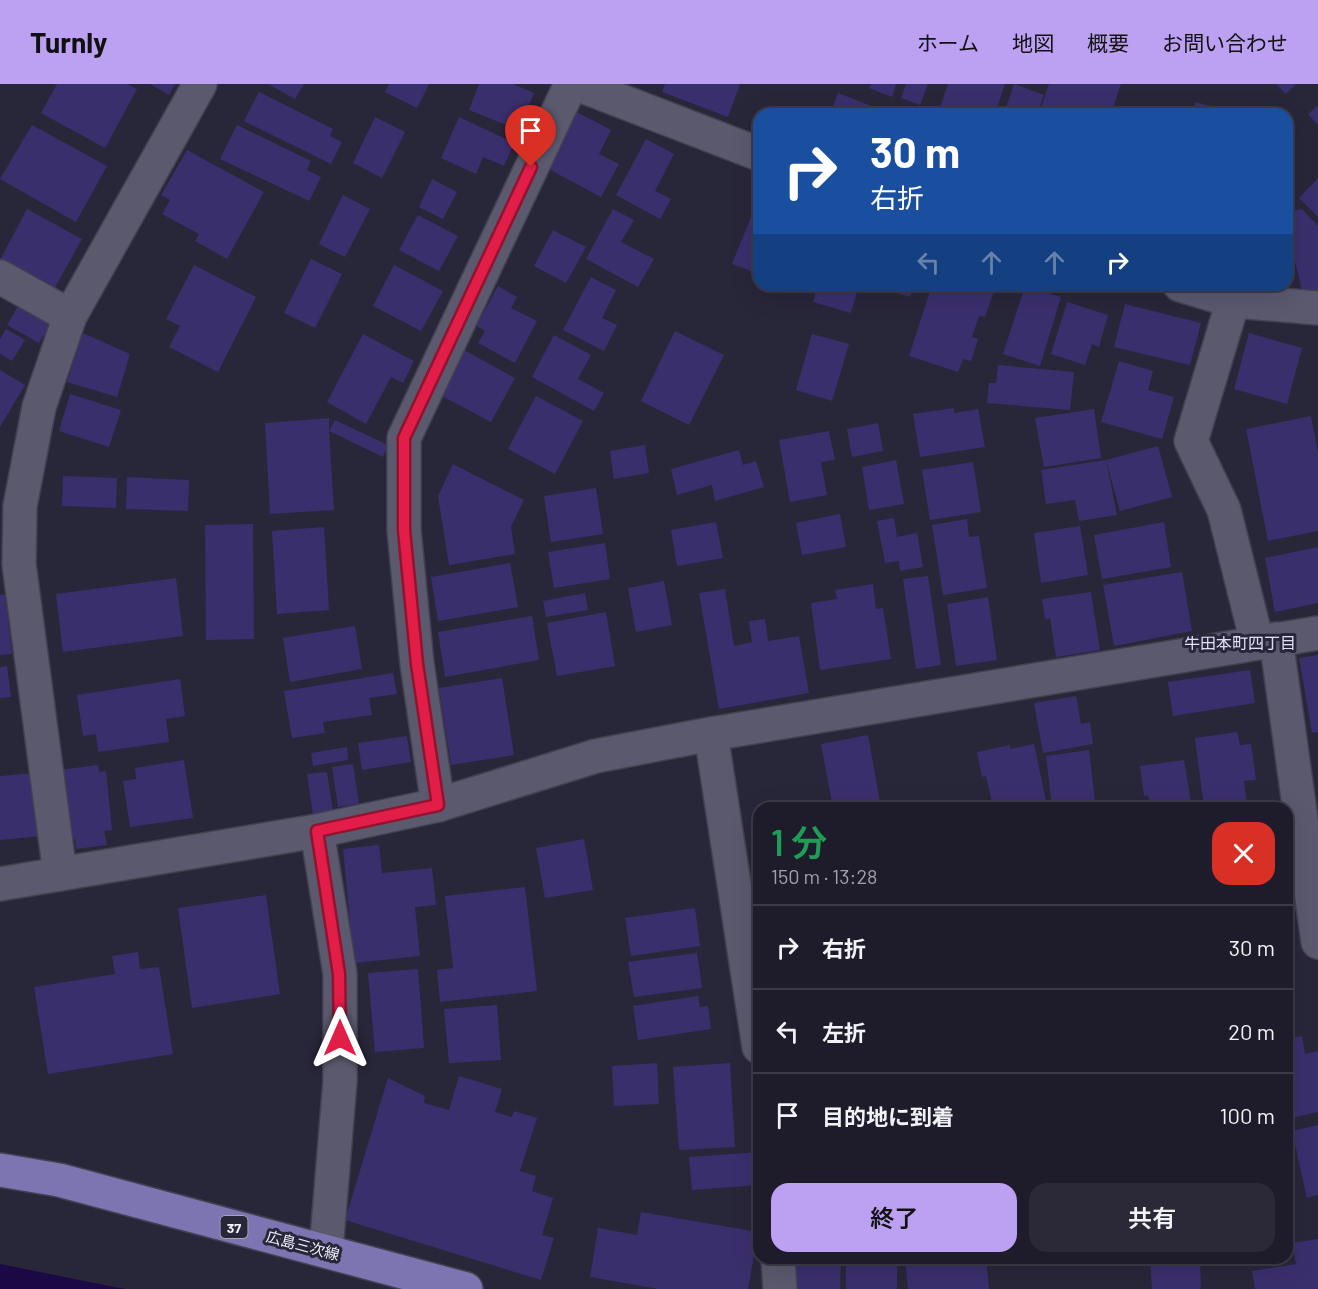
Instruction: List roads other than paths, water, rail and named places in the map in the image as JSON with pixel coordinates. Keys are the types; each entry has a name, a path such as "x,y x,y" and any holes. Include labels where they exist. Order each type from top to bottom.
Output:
{"main road":[{"name":"広島三次線","path":"0,1170 60,1180 466,1289"}],"street":[{"path":"60,874 10,565 20,506 39,407 70,316 200,84"},
{"path":"438,805 417,664 404,530 404,438 571,84"},
{"path":"577,84 753,152"},
{"path":"0,277 70,316"},
{"path":"1199,291 1233,302 1318,308"},
{"path":"1233,302 1191,441 1224,510 1267,641 1318,942"},
{"path":"0,884 317,831 438,805 596,756 711,734 1318,633"},
{"path":"711,734 753,1008"},
{"path":"317,831 339,974 340,1081 326,1251"},
{"path":"778,1264 780,1289"}],"district":[{"name":"牛田本町四丁目","path":"1240,642"}]}
